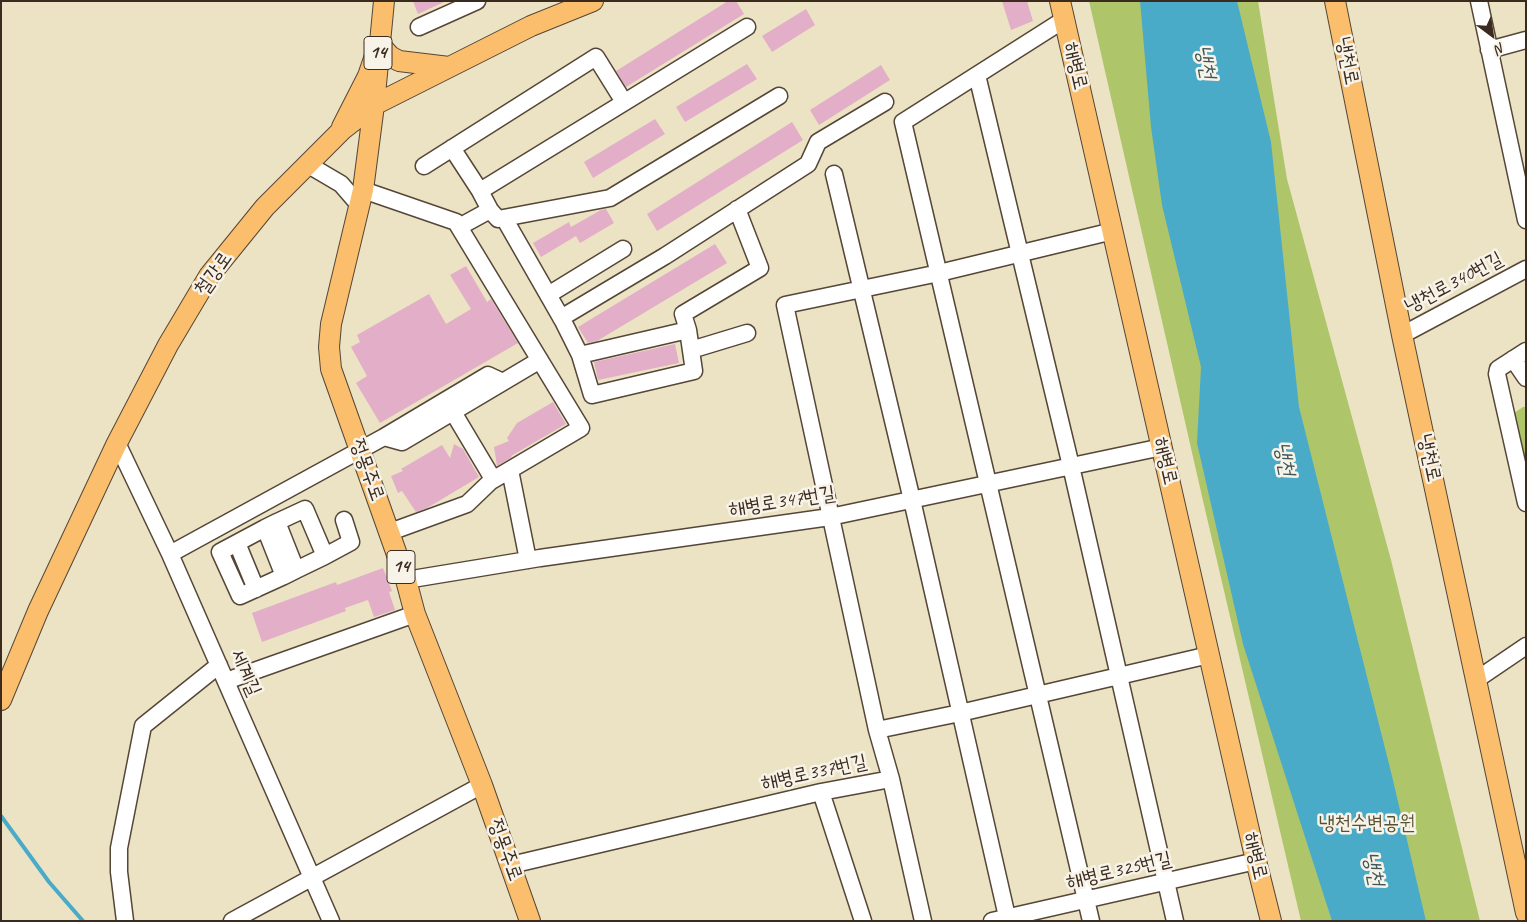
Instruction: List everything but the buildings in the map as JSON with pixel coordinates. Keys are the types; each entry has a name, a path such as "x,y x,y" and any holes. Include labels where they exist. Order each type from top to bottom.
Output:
{"main road":[{"name":"정몽주로","path":"384,1 374,105 361,198 331,324 329,347 331,369 390,532 415,614 482,785 530,921"},
{"name":"철강로","path":"1,700 38,611 117,443 168,345 210,276 265,207 338,134 374,105 531,26 593,1"},
{"name":"냉천로","path":"1335,1 1402,334 1526,913"},
{"name":"해병로","path":"1062,10 1271,921"},
{"path":"338,134 368,76 379,44 390,56 399,61 449,67"},
{"path":"338,134 352,132 369,144 378,127 390,112 425,80"}],"street":[{"path":"419,27 477,1"},
{"path":"1479,1 1526,220"},
{"path":"1062,10 978,75 903,122 1091,921"},
{"path":"480,191 747,27"},
{"path":"1490,50 1526,40"},
{"path":"424,166 596,57 624,102"},
{"path":"978,75 1120,676 1175,921"},
{"path":"452,148 490,210 498,219 610,198 779,96"},
{"path":"561,318 665,256 808,164 818,142 885,102"},
{"path":"307,164 361,198 456,222 581,428 493,480 467,504 390,532"},
{"path":"834,174 912,500 960,713 1002,920"},
{"path":"504,218 580,355 592,395 694,371 688,330 683,314 760,268 737,209"},
{"path":"459,227 490,210"},
{"path":"877,730 785,305 939,273 1113,231"},
{"path":"548,295 623,249"},
{"name":"냉천로340번길","path":"1402,334 1526,268"},
{"path":"580,355 688,330"},
{"path":"691,350 747,333"},
{"path":"1526,378 1519,355 1498,369 1496,374 1526,503"},
{"path":"384,437 402,442 540,360"},
{"path":"170,554 360,448 384,437 488,375 503,382"},
{"path":"453,412 493,480"},
{"name":"세계길","path":"117,443 170,554 331,921"},
{"name":"해병로347번길","path":"406,580 528,560 830,517 1162,447"},
{"path":"510,470 528,560"},
{"path":"262,503 290,573"},
{"path":"325,556 305,509 220,552 240,596 325,556 351,542 344,520"},
{"path":"226,681 415,614"},
{"path":"1476,680 1526,646"},
{"name":"해병로337번길","path":"511,865 821,792 891,779 877,730 960,713 1209,655"},
{"path":"125,921 118,872 119,848 144,726 218,665"},
{"path":"891,779 923,921"},
{"path":"232,921 482,785"},
{"path":"821,792 863,921"},
{"name":"해병로325번길","path":"1002,920 1256,861"}],"green space":[{"name":"냉천수변공원","path":"1089,1 1258,1 1287,179 1391,560 1480,921 1301,921"},
{"path":"1526,407 1526,478 1514,413"}],"water":[{"name":"냉천수변공원","path":"1140,1 1237,1 1271,142 1299,407 1392,776 1426,921 1332,921 1243,644 1197,443 1201,367 1162,205 1151,127"}],"waterway":[{"path":"1,816 49,882 83,921"}],"water label":[{"name":"냉천","path":"1205,62"},
{"name":"냉천","path":"1284,459"},
{"name":"냉천","path":"1373,869"}]}
